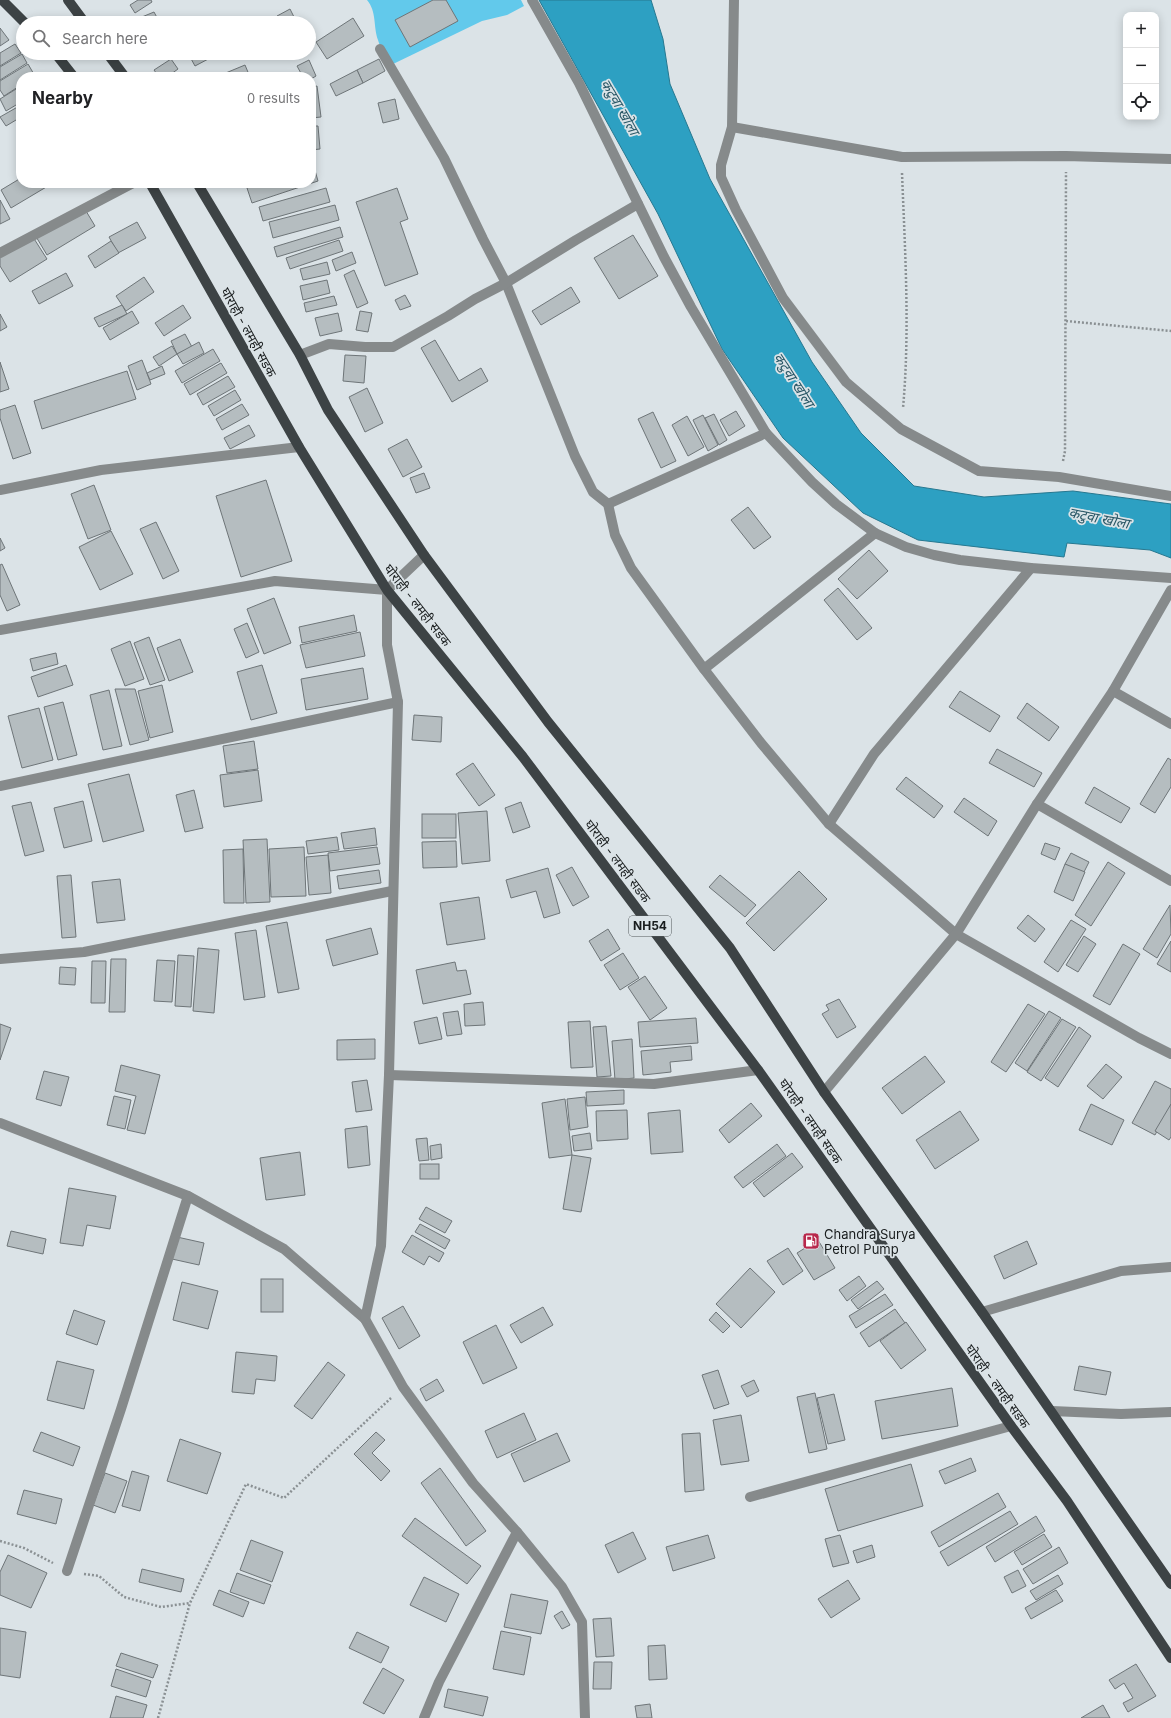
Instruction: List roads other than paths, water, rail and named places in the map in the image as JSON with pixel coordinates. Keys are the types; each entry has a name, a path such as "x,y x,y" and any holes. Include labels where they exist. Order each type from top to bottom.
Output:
{"main road":[{"path":"2,0 18,16"},
{"path":"68,0 80,16"},
{"path":"61,60 70,72"},
{"path":"112,60 121,72"},
{"name":"घोराही - लमही सडक","path":"153,188 299,446 386,590 523,757 758,1070 1011,1426 1067,1501 1171,1658"},
{"name":"घोराही - लमही सडक","path":"200,188 300,355 328,410 424,555 548,722 730,948 824,1092 1168,1573 1171,1584"}],"street":[{"path":"532,0 579,83 664,257 691,307 766,433 812,482 836,504 875,533 906,547 934,555 960,560 1030,568 1171,578"},
{"path":"734,0 732,127 721,165 721,177 736,210 783,298 846,382 901,429 979,470 1059,477 1171,496"},
{"path":"380,49 444,158 506,283 581,470 593,492 608,504 615,535 631,568 704,670 761,743 829,824 956,934 1139,1038 1171,1054"},
{"path":"732,127 902,157 1066,156 1171,158"},
{"path":"0,253 124,188"},
{"path":"300,355 329,344 365,348 393,346 506,283 638,204"},
{"path":"608,504 766,433"},
{"path":"0,490 101,470 299,446"},
{"path":"704,670 875,533"},
{"path":"0,630 275,581 386,590 424,555"},
{"path":"829,824 874,754 1030,568"},
{"path":"365,1319 381,1246 389,1075 392,891 398,702 387,645 386,590"},
{"path":"824,1092 956,934 1037,804 1113,691 1171,590"},
{"path":"1113,691 1171,724"},
{"path":"0,786 398,702"},
{"path":"1037,804 1171,881"},
{"path":"0,959 84,952 392,891"},
{"path":"389,1075 654,1084 758,1070"},
{"path":"0,1123 188,1196 284,1249 365,1319 403,1387 473,1483 517,1532 562,1587 582,1622 585,1718"},
{"path":"67,1571 121,1409 188,1196"},
{"path":"982,1312 1121,1271 1171,1267"},
{"path":"1052,1411 1121,1414 1171,1412"},
{"path":"750,1497 1011,1426"},
{"path":"424,1718 439,1682 517,1532"}],"water":[{"name":"कटुवा खोला","path":"539,0 651,0 663,39 670,84 710,179 812,362 861,433 914,486 984,497 1073,491 1171,504 1171,558 1150,550 1067,543 1064,557 918,540 863,513 783,438 722,349 658,214"}],"place":[{"name":"Chandra Surya Petrol Pump","path":"811,1241"}]}
